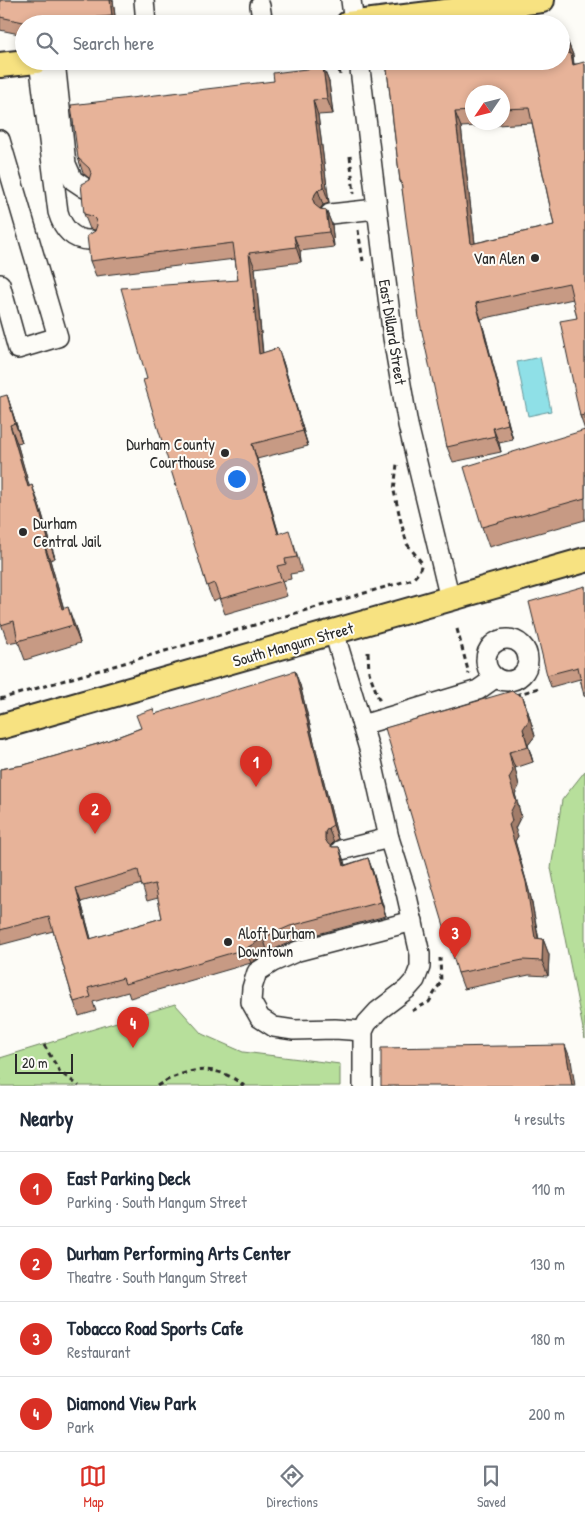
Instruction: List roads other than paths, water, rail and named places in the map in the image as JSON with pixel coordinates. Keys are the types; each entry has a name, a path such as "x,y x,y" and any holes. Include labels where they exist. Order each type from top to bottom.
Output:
{"main road":[{"path":"384,15 542,0"},
{"path":"0,65 15,63"},
{"name":"South Mangum Street","path":"0,727 585,560"}],"street":[{"path":"144,0 145,15"},
{"path":"40,70 69,173 78,185 85,188"},
{"path":"54,70 58,212 66,230 78,239 91,240"},
{"name":"East Dillard Street","path":"359,70 393,338 408,425 450,599"},
{"path":"0,140 58,337 18,349 0,284"},
{"path":"330,214 376,209"},
{"path":"334,632 362,725 389,838 413,921 420,954 420,968 416,980 378,1012 367,1023 363,1031 363,1086"},
{"path":"362,725 474,691 495,678"},
{"path":"341,850 389,838"},
{"path":"363,1031 335,1029 294,1030 274,1027 260,1018 251,1002 252,988 257,972 273,962 298,951 413,921"}],"water":[{"path":"540,357 551,411 528,416 517,362"}],"place":[{"name":"Van Alen","path":"535,258"},
{"name":"Durham County Courthouse","path":"225,453"},
{"name":"Durham Central Jail","path":"23,532"},
{"name":"East Parking Deck","path":"256,787"},
{"name":"Durham Performing Arts Center","path":"95,834"},
{"name":"Aloft Durham Downtown","path":"228,942"},
{"name":"Tobacco Road Sports Cafe","path":"455,958"},
{"name":"Diamond View Park","path":"133,1048"}]}
